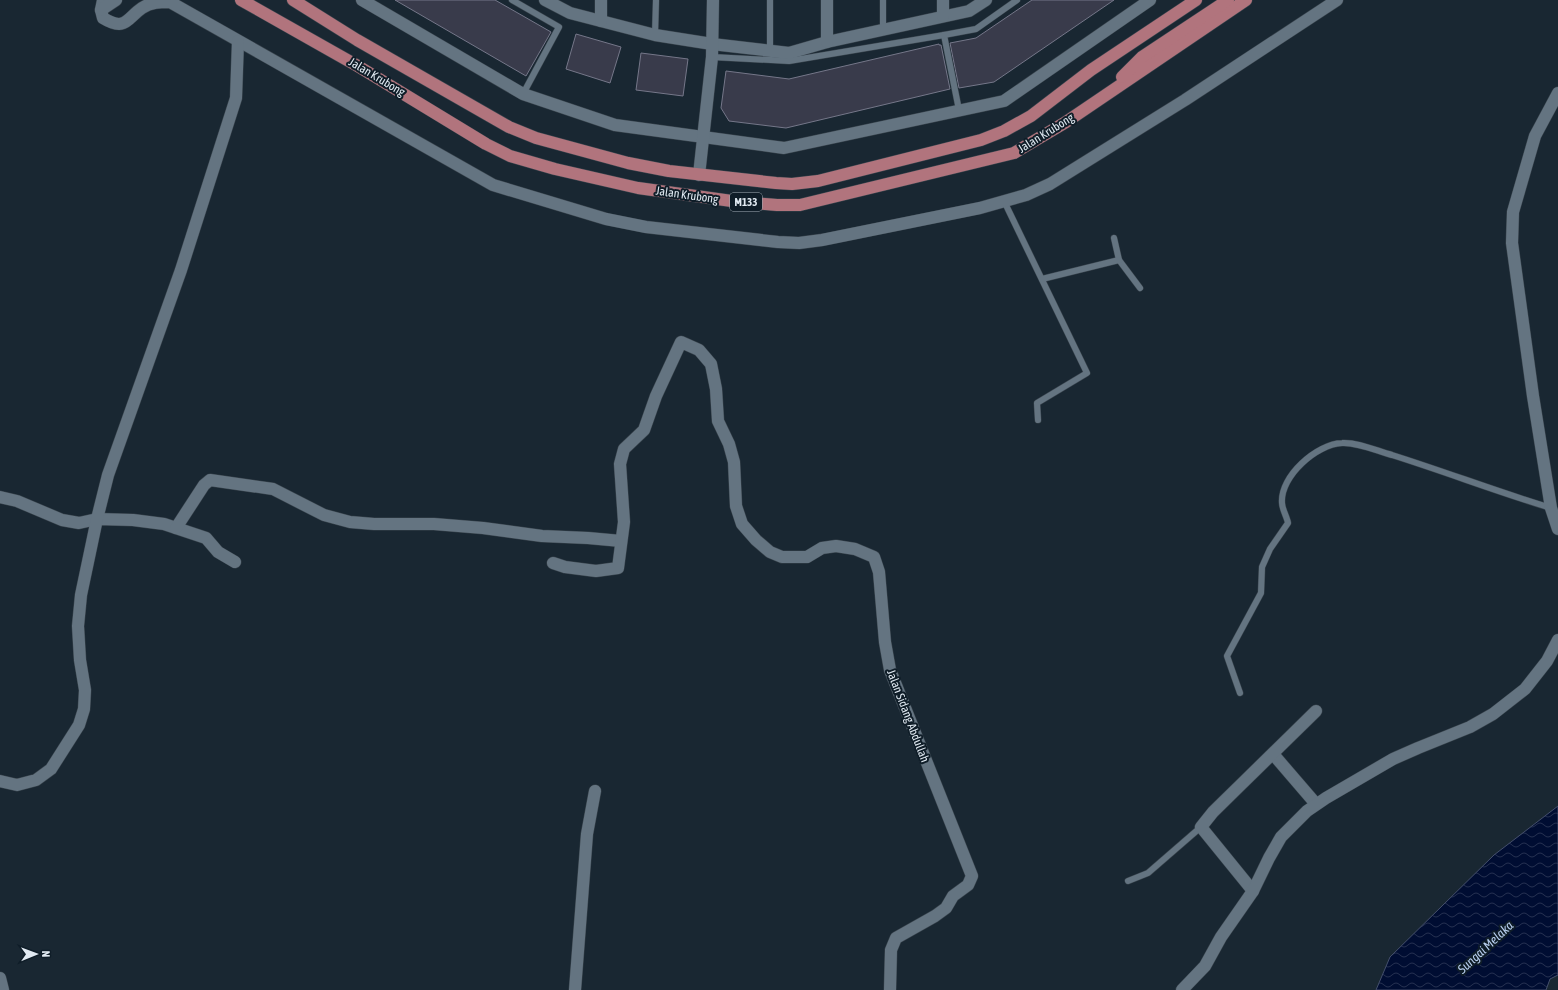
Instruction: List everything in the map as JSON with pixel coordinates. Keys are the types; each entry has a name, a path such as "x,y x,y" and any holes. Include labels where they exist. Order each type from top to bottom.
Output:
{"main road":[{"name":"Jalan Krubong","path":"242,0 356,64 486,144 510,156 555,169 619,184 740,202 776,205 800,205 1014,153 1066,122 1246,0"},
{"name":"Jalan Krubong","path":"293,0 357,40 509,127 536,138 628,163 669,171 776,184 818,181 981,140 1004,131 1031,116 1090,70 1196,0"},
{"path":"1090,70 1136,47 1206,0"},
{"path":"1104,95 1142,57 1228,0"}],"street":[{"path":"116,0 102,5 103,18 118,23 127,22 142,8 156,2 170,2 493,186 606,219 646,227 799,243 822,240 980,208 1032,192 1050,184 1185,100 1337,0"},
{"path":"362,0 377,6 523,94 615,125 784,148 1004,101 1150,0"},
{"path":"545,0 570,13 655,35 712,44 789,52 827,42 969,11 986,0"},
{"path":"601,0 601,21"},
{"path":"699,175 712,57 712,0"},
{"path":"827,0 827,42"},
{"path":"942,16 943,0"},
{"path":"0,781 17,785 36,780 51,769 79,725 84,709 85,690 80,660 78,626 81,595 97,519 108,475 181,270 236,98 238,41"},
{"path":"1558,93 1535,136 1512,212 1512,235 1518,290 1533,396 1551,508 1558,529"},
{"name":"Jalan Sidang Abdullah","path":"554,563 565,567 596,571 618,568 624,522 620,464 624,449 644,430 656,396 682,342 699,350 711,364 716,389 718,421 729,444 734,462 736,506 742,524 756,540 770,552 782,557 806,557 822,548 836,546 855,550 874,557 879,572 885,642 890,670 972,876 968,885 953,896 946,908 935,916 896,938 890,950 890,990"},
{"path":"176,528 204,485 210,480 273,489 324,514 350,522 374,524 434,524 483,528 542,536 621,541"},
{"path":"0,497 18,500 68,521 79,523 97,519 133,520 164,524 206,538 218,552 235,562"},
{"path":"1182,990 1205,966 1222,937 1253,891 1281,837 1307,811 1316,804 1393,760 1470,727 1493,714 1525,689 1547,661 1558,640"},
{"path":"1253,891 1201,827 1212,812 1316,711"},
{"path":"1273,754 1316,804"},
{"path":"575,990 586,834 595,791"},
{"path":"0,978 3,990"}],"lane":[{"path":"512,0 559,27 523,94"},
{"path":"655,35 656,0"},
{"path":"770,0 770,50"},
{"path":"883,31 884,0"},
{"path":"712,57 789,62 944,35 976,29 1017,0"},
{"path":"944,35 959,110"},
{"path":"1004,201 1087,373 1037,403 1038,420"},
{"path":"1114,238 1119,260 1140,288"},
{"path":"1042,279 1119,260"},
{"path":"1240,693 1227,656 1261,593 1262,567 1270,550 1288,523 1282,504 1283,492 1290,478 1301,465 1316,452 1328,445 1343,443 1358,446 1416,462 1501,493 1551,508"},
{"path":"1128,881 1148,873 1201,827"}],"water":[{"name":"Sungai Melaka","path":"1558,806 1558,975 1550,979 1546,990 1376,990 1390,957 1494,855"}],"building":[{"path":"395,0 495,0 551,32 526,76"},
{"path":"1032,0 1114,0 994,82 959,88 950,43 976,38"},
{"path":"576,34 621,47 610,83 566,69"},
{"path":"939,44 941,45 950,89 786,128 729,121 721,108 726,71 789,79"},
{"path":"641,53 688,59 683,96 636,90"}]}
